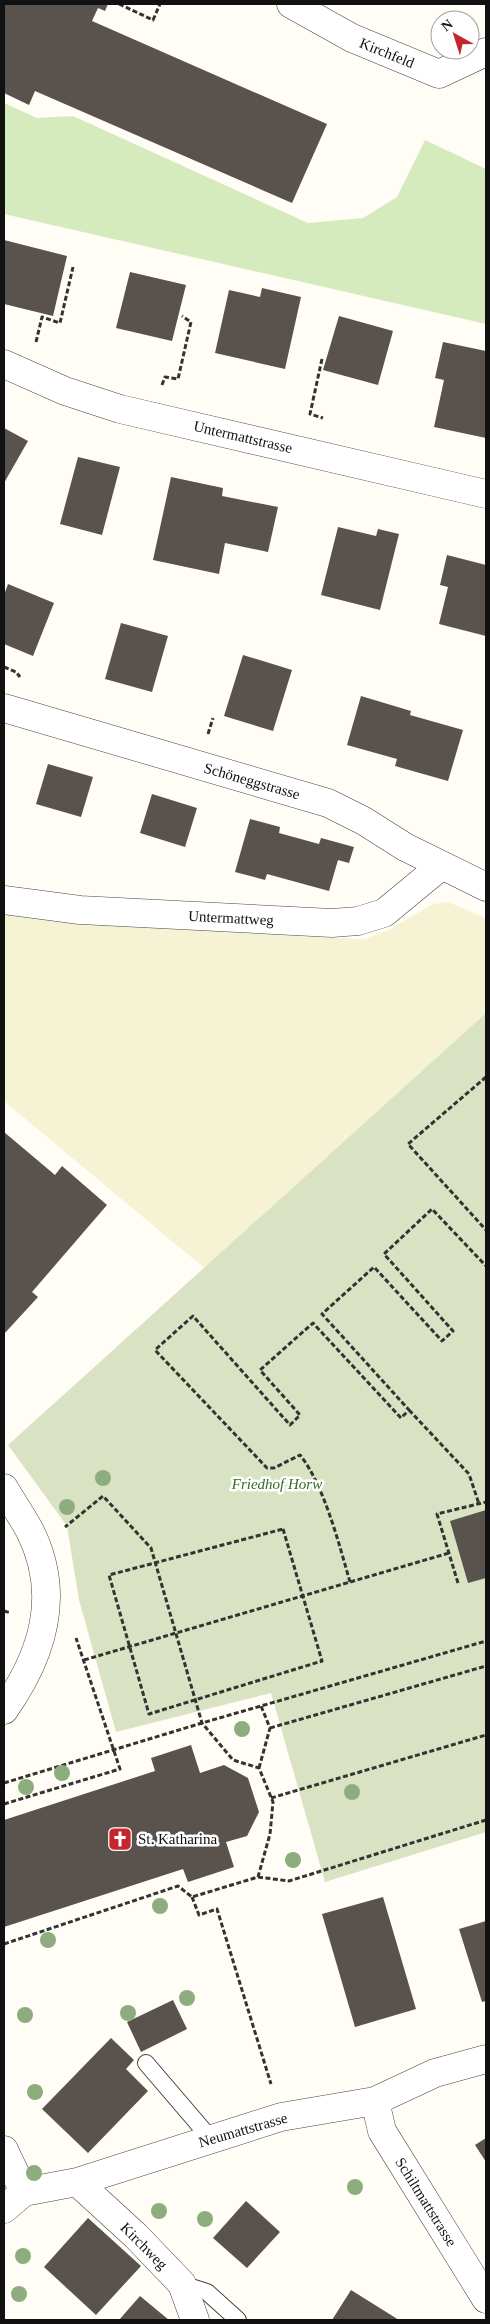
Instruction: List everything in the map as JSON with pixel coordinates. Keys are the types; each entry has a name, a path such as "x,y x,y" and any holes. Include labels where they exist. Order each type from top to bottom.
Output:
{"street":[{"name":"Kirchfeld","path":"291,4 352,38 439,74 486,52"},
{"name":"Untermattstrasse","path":"4,364 65,391 152,416 486,494"},
{"name":"Schöneggstrasse","path":"4,708 328,803 441,866 486,886"},
{"name":"Untermattweg","path":"4,900 80,910 332,923 358,921 384,913 441,866"},
{"path":"4,1488 32,1538 43,1570 46,1595 41,1641 23,1683 4,1710"},
{"name":"Neumattstrasse","path":"10,2203 281,2117 375,2100 436,2073 486,2059"},
{"name":"Schiltmattstrasse","path":"375,2100 382,2131 486,2299"},
{"path":"4,2150 10,2203"},
{"name":"Kirchweg","path":"76,2182 136,2236 182,2284 195,2320"}],"lane":[{"path":"146,2063 211,2138"},
{"path":"182,2284 207,2292 238,2320"}],"path":[{"path":"119,4 153,20 160,4"},
{"path":"34,347 42,317 60,323 73,267"},
{"path":"152,416 165,377 178,379 191,322 182,316"},
{"path":"322,358 310,414 324,418"},
{"path":"486,1078 408,1144 486,1230"},
{"path":"479,1504 469,1474 322,1314 374,1267 442,1341 452,1331 384,1254 432,1209 486,1266"},
{"path":"350,1582 340,1546 310,1468 300,1455 274,1468 266,1468 155,1350 193,1316 290,1425 300,1415 260,1370 313,1323 401,1418 409,1410"},
{"path":"74,1519 103,1496 151,1548 202,1723 234,1760 259,1768"},
{"path":"458,1583 437,1514 486,1502"},
{"path":"284,1529 322,1661 149,1714 109,1575 155,1562 284,1529"},
{"path":"84,1660 449,1553"},
{"path":"4,1804 120,1769 74,1632"},
{"path":"4,1783 202,1723 486,1641"},
{"path":"270,1728 486,1666"},
{"path":"258,1877 270,1834 273,1802 259,1768 270,1728 261,1706"},
{"path":"271,1798 486,1735"},
{"path":"192,1898 258,1877 289,1881 486,1820"},
{"path":"4,1944 178,1886 192,1898 199,1915 217,1909 272,2085"}],"shaded area":[{"path":"448,902 486,918 486,1013 204,1268 4,1101 4,912 256,934 364,939 389,930 433,904"}],"green space":[{"path":"4,103 37,118 73,116 308,223 363,218 397,197 425,140 486,169 486,324 4,214"},
{"name":"Friedhof Horw","path":"486,1013 486,1832 325,1882 271,1693 116,1732 79,1600 67,1526 8,1445"}],"building":[{"path":"4,4 108,4 105,11 98,8 92,21 327,124 292,203 35,91 29,105 4,93"},
{"path":"4,240 67,256 53,316 4,304"},
{"path":"130,272 186,285 172,341 116,328"},
{"path":"262,288 301,297 285,369 215,353 229,290 260,297"},
{"path":"339,316 393,331 378,385 323,370"},
{"path":"443,342 486,351 486,438 434,427 444,380 435,378"},
{"path":"4,428 28,441 4,483"},
{"path":"78,457 120,467 102,535 60,524"},
{"path":"171,477 223,488 222,496 278,507 268,552 225,543 219,574 153,560"},
{"path":"338,527 376,536 378,529 399,534 380,610 321,595"},
{"path":"447,555 486,565 486,636 439,624 448,587 440,585"},
{"path":"8,584 54,603 33,656 4,644 4,595"},
{"path":"121,623 168,636 152,692 105,679"},
{"path":"243,655 292,670 273,731 224,716"},
{"path":"361,696 411,711 410,715 463,730 448,781 395,766 397,759 347,745"},
{"path":"48,764 93,777 81,817 36,804"},
{"path":"152,794 197,808 185,847 140,833"},
{"path":"250,819 280,827 279,833 319,844 321,838 354,847 349,863 338,860 329,891 267,874 265,880 235,872"},
{"path":"4,1132 55,1175 62,1166 107,1205 32,1292 38,1297 4,1334"},
{"path":"486,1510 486,1578 468,1583 450,1521"},
{"name":"St. Katharina","path":"191,1745 200,1773 224,1765 248,1778 259,1812 247,1836 226,1842 234,1867 188,1882 183,1869 4,1927 4,1820 155,1771 151,1758"},
{"path":"383,1897 416,2009 355,2027 322,1914"},
{"path":"486,1921 486,2001 482,2002 459,1929"},
{"path":"173,2000 187,2029 141,2052 127,2022"},
{"path":"111,2038 134,2060 126,2069 148,2091 88,2153 42,2109"},
{"path":"486,2138 486,2162 475,2145"},
{"path":"246,2201 280,2232 247,2268 213,2238"},
{"path":"88,2218 141,2266 96,2315 44,2267"},
{"path":"351,2290 399,2320 332,2320"},
{"path":"140,2296 169,2320 119,2320"}],"place":[{"name":"St. Katharina","path":"120,1839"}]}
